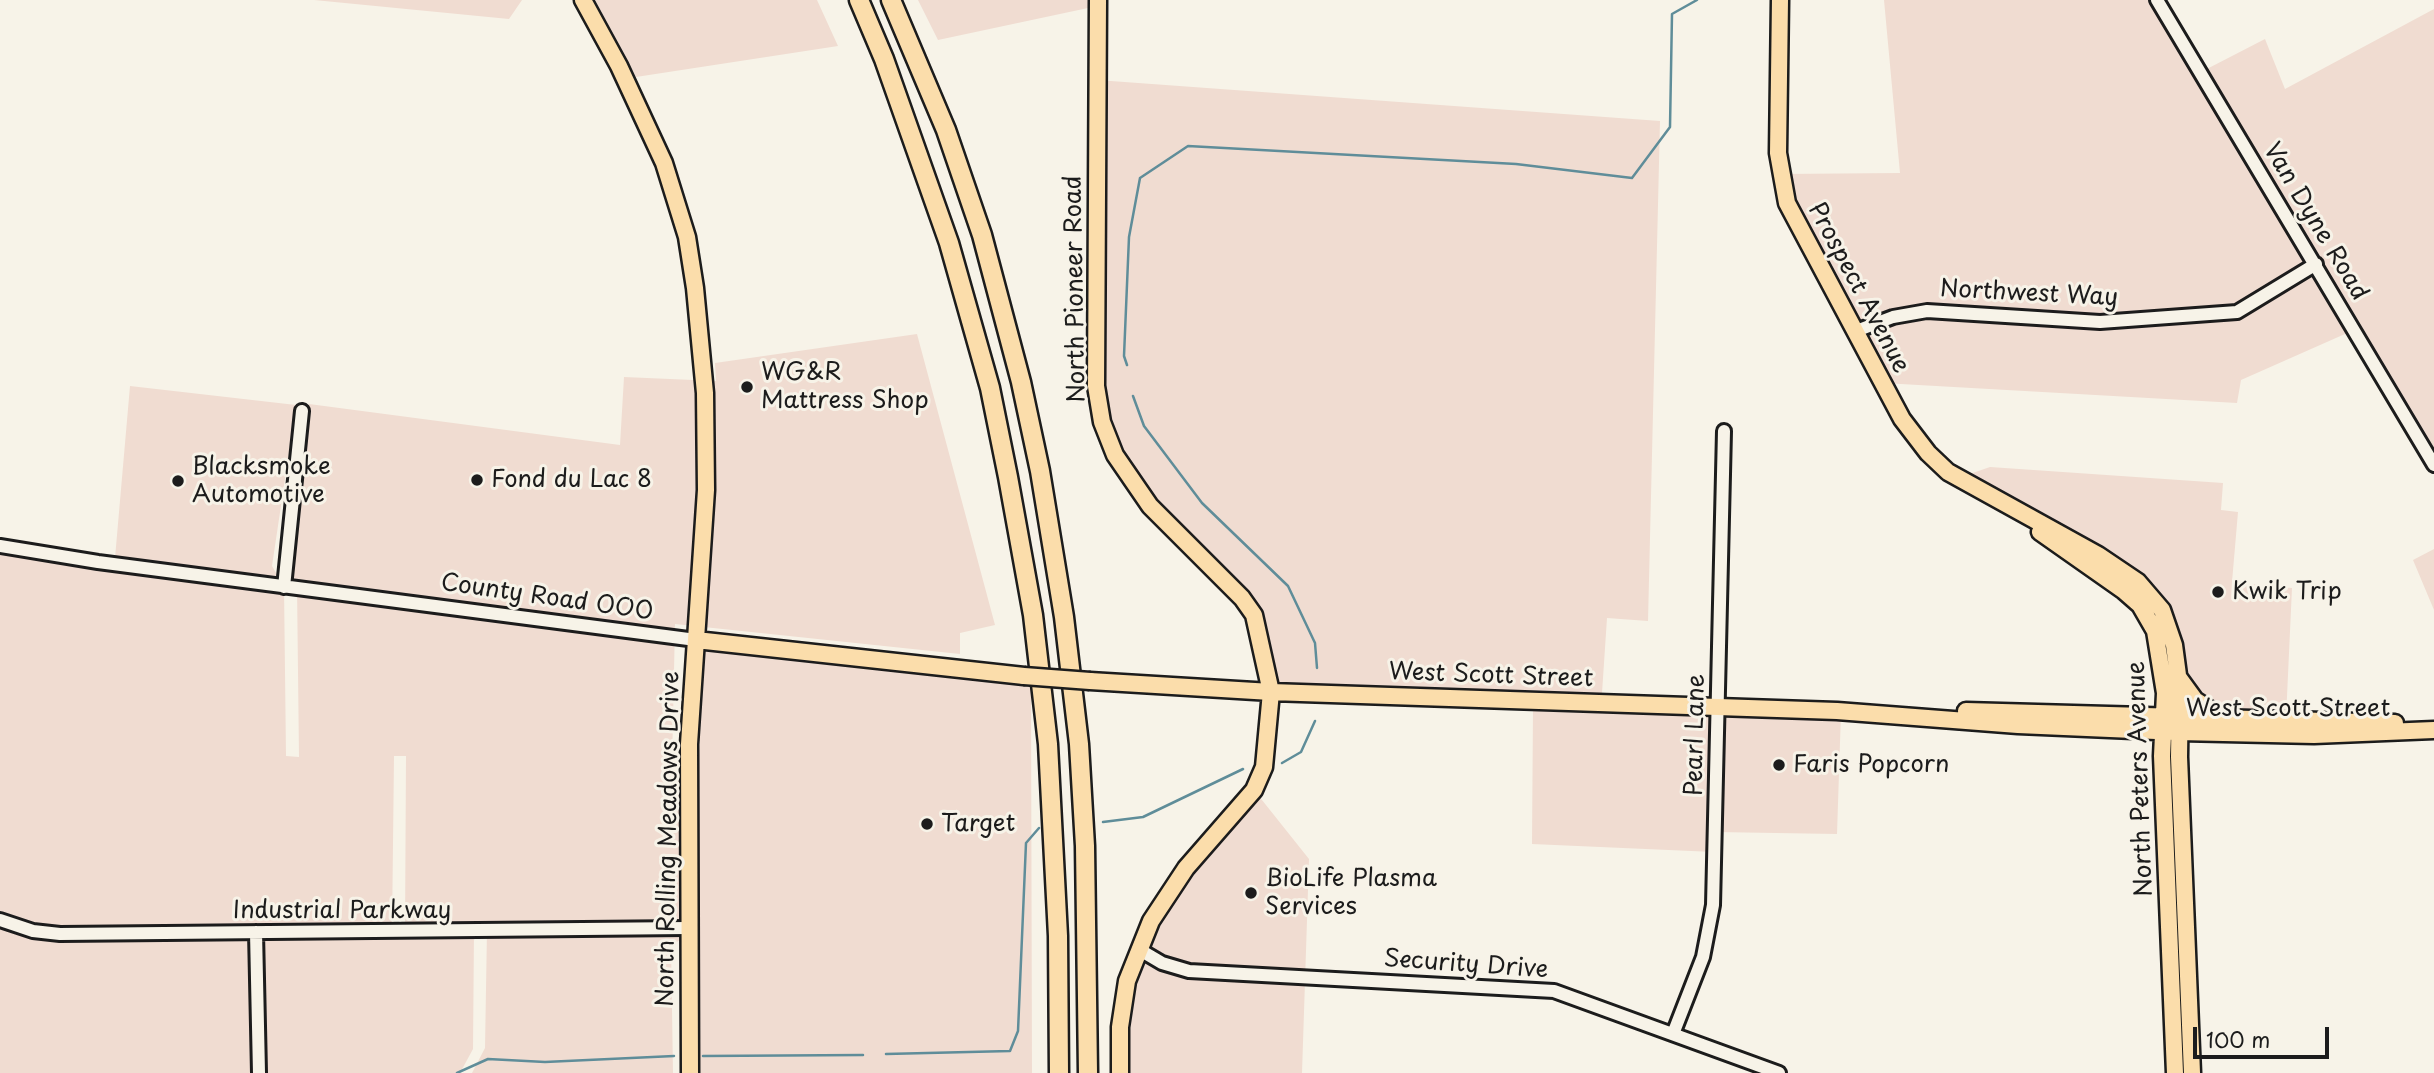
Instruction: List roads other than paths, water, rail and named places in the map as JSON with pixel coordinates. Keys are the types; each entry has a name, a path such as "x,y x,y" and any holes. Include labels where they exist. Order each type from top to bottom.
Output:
{"highway":[{"path":"859,0 888,71 949,243 990,387 1008,477 1033,615 1048,744 1058,936 1059,1073"},
{"path":"891,0 946,130 982,235 1021,382 1040,471 1064,617 1079,744 1085,846 1088,1073"}],"main road":[{"name":"North Rolling Meadows Drive","path":"583,0 619,66 664,163 687,237 705,393 706,491 689,744 687,928 690,1073"},
{"name":"North Pioneer Road","path":"1098,0 1096,386 1102,422 1115,455 1150,506 1242,597 1254,615 1271,692 1264,767 1254,790 1186,868 1158,906 1127,981 1121,1014 1121,1073"},
{"name":"Prospect Avenue","path":"1780,0 1778,153 1786,197 1797,225 1902,419 1928,453 1948,472 2002,503"},
{"name":"North Peters Avenue","path":"2002,503 2098,555 2138,582 2162,610 2174,645 2179,677 2171,725 2175,1073"},
{"name":"North Peters Avenue","path":"2002,503 2140,605 2155,631 2171,725 2192,1073"},
{"name":"County Road OOO","path":"696,640 1090,681"},
{"path":"2179,677 2195,700 2226,718"},
{"name":"West Scott Street","path":"1090,681 1271,692 1890,714 1961,710 2314,735 2434,728"},
{"name":"West Scott Street","path":"2171,725 2226,718 2296,718 2434,728"}],"street":[{"name":"Van Dyne Road","path":"2157,0 2434,465"},
{"name":"Northwest Way","path":"1856,331 1893,317 1927,311 2100,322 2236,312 2316,264"},
{"path":"284,587 302,411"},
{"name":"Pearl Lane","path":"1673,1034 1700,966 1711,923 1724,431"},
{"name":"County Road OOO","path":"0,547 696,640"},
{"name":"Industrial Parkway","path":"0,920 23,929 53,934 687,928"},
{"path":"256,932 259,1073"},
{"name":"Security Drive","path":"1140,950 1162,963 1188,971 1542,988 1577,996 1779,1073"}],"waterway":[{"path":"1127,365 1124,356 1129,237 1140,178 1188,146 1516,164 1632,178 1670,127 1672,14 1697,0"},
{"path":"1133,396 1144,426 1202,503 1288,586 1315,643 1317,668"},
{"path":"1282,763 1301,752 1315,721"},
{"path":"1103,822 1143,817 1243,769"},
{"path":"886,1054 1010,1051 1018,1031 1026,843 1039,828"},
{"path":"703,1056 863,1055"},
{"path":"457,1073 488,1059 545,1062 674,1056"}],"place":[{"name":"WG&R Mattress Shop","path":"747,387"},
{"name":"Fond du Lac 8","path":"477,480"},
{"name":"Blacksmoke Automotive","path":"178,481"},
{"name":"Kwik Trip","path":"2218,592"},
{"name":"Faris Popcorn","path":"1779,765"},
{"name":"Target","path":"927,824"},
{"name":"BioLife Plasma Services","path":"1251,893"}]}
